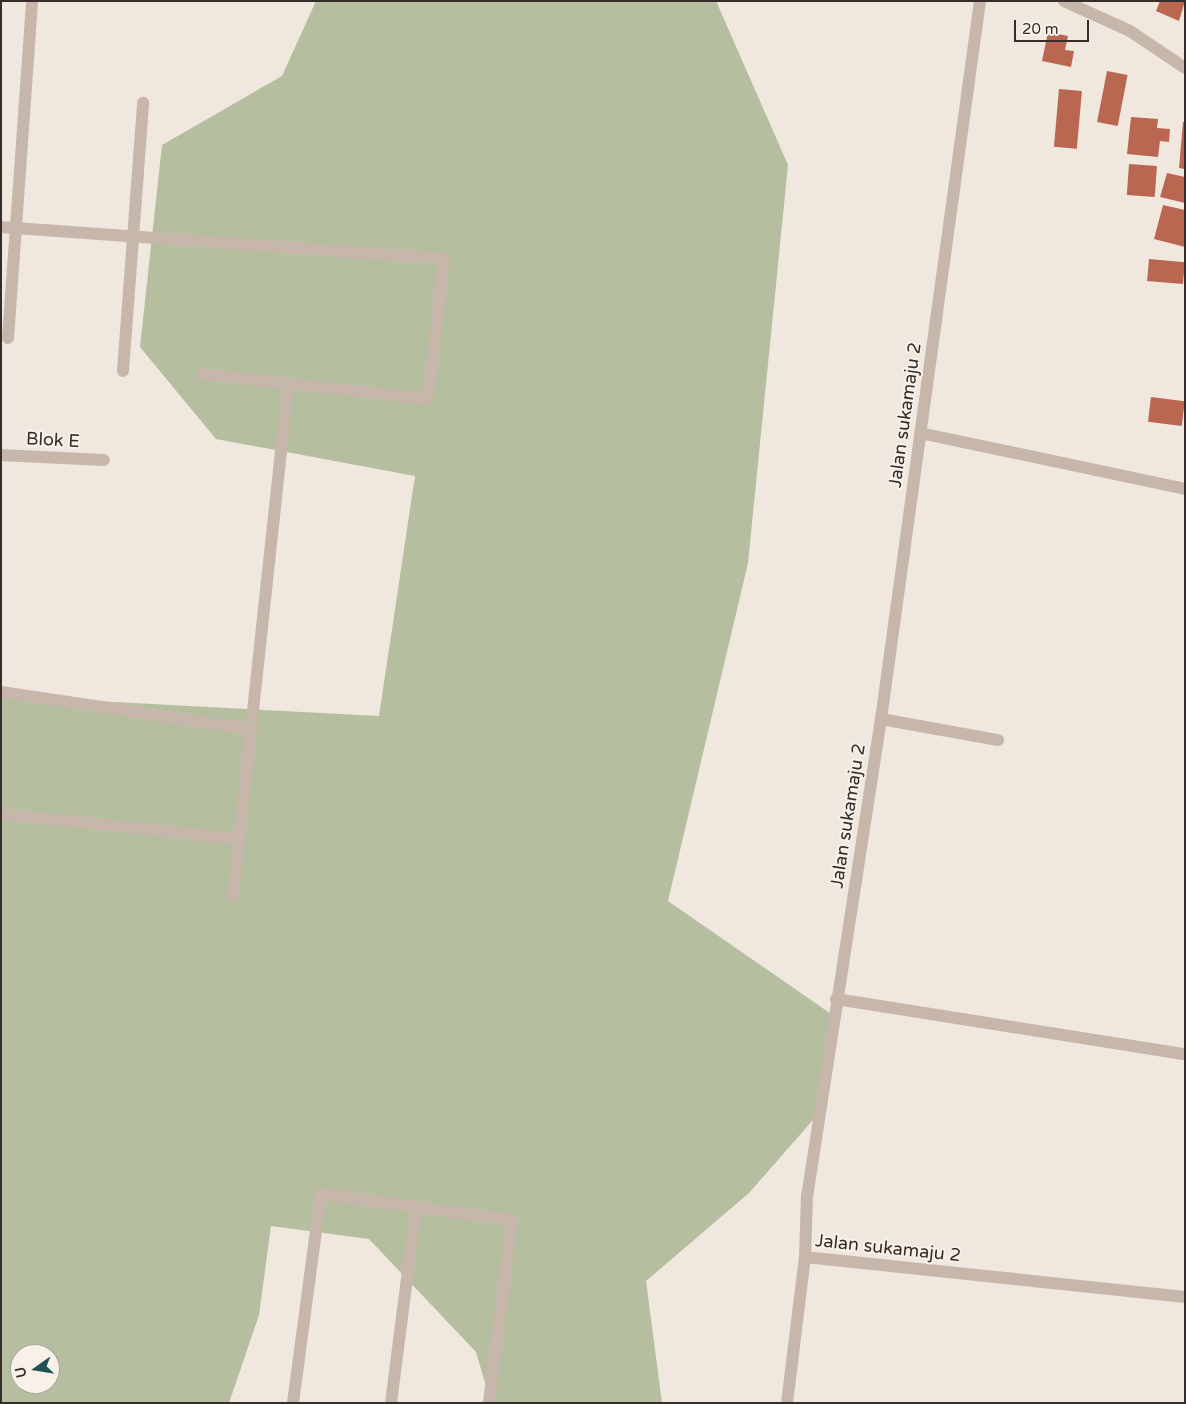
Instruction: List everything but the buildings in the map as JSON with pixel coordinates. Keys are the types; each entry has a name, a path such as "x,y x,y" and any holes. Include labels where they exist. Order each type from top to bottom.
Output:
{"street":[{"path":"8,338 32,1"},
{"name":"Jalan sukamaju 2","path":"980,1 881,719 807,1194 805,1257 1185,1297"},
{"path":"1064,1 1130,31 1185,68"},
{"path":"123,371 143,103"},
{"path":"1,227 444,259 428,399 288,386 202,374"},
{"path":"233,896 288,386"},
{"path":"920,433 1185,489"},
{"name":"Blok E","path":"1,455 104,460"},
{"path":"1,692 250,729"},
{"path":"881,719 998,740"},
{"path":"1,814 238,839"},
{"path":"836,999 1185,1054"},
{"path":"293,1403 321,1194 512,1220 488,1403"},
{"path":"391,1403 416,1207"},
{"path":"786,1403 805,1257"}],"green space":[{"path":"316,1 716,1 788,165 748,563 668,901 834,1016 819,1113 749,1193 646,1281 662,1403 491,1403 476,1352 369,1239 271,1226 259,1315 229,1403 1,1403 1,696 379,716 415,476 216,439 140,347 162,145 282,76"}]}
